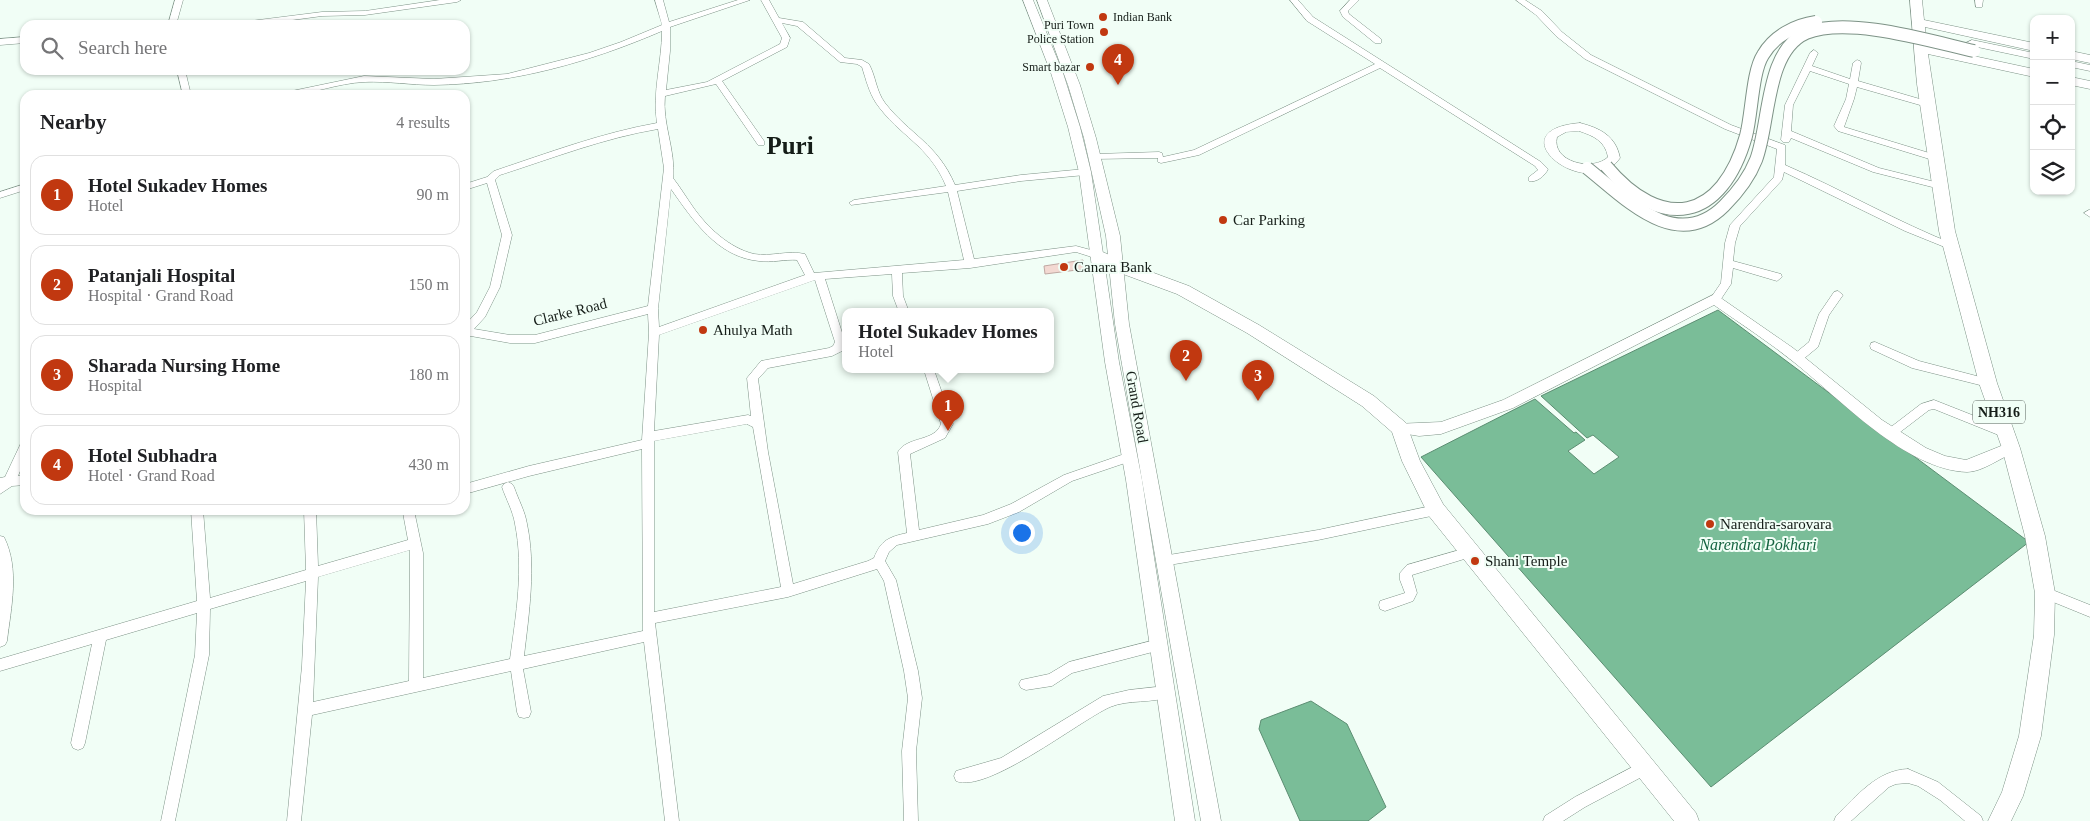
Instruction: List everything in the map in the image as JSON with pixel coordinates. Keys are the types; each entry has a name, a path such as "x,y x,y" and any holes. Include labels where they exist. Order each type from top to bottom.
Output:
{"main road":[{"name":"Grand Road","path":"1028,0 1057,73 1074,127 1085,172 1112,362 1130,457 1185,821"},
{"name":"Grand Road","path":"1042,0 1078,96 1095,157 1112,236 1122,324 1163,561 1212,821"},
{"name":"NH316","path":"1916,0 1927,104 1952,247 1988,382 2009,440 2035,536 2045,594 2044,635 2030,736 2012,796 1999,821"},
{"path":"1606,166 1630,189 1654,204 1678,211 1701,206 1729,175 1740,156 1749,124 1755,80 1762,56 1772,43 1784,33 1806,23 1837,20 1860,21 1973,47 2030,63"},
{"path":"1918,22 2030,46"},
{"path":"1587,168 1652,218 1681,225 1699,223 1711,218 1736,194 1756,159 1773,81 1781,57 1789,46 1804,34 1826,28 1861,29 2030,55"},
{"path":"1921,49 2030,72"},
{"path":"2075,56 2090,59"},
{"path":"2075,65 2090,68"},
{"path":"2075,73 2090,76"},
{"path":"2075,82 2090,85"},
{"path":"1580,127 1594,131 1604,137 1613,148 1614,158 1606,166 1587,168 1568,165 1556,157 1550,145 1550,138 1554,133 1563,128 1580,127"},
{"path":"1098,255 1183,290 1253,329 1360,396 1400,428 1411,461 1436,510 1688,821"}],"street":[{"path":"173,20 179,0"},
{"path":"275,20 322,14 365,13 457,0"},
{"path":"659,0 666,26 666,50 659,108 669,168 653,309 654,333 648,440 648,620 672,821"},
{"path":"311,90 364,79 434,82 507,77 592,55 666,26 746,0"},
{"path":"661,94 702,86 784,45 786,38 765,0"},
{"path":"1294,0 1310,19 1538,164 1542,172 1532,180"},
{"path":"1355,0 1347,6 1344,11 1346,15 1378,41"},
{"path":"1520,0 1539,13 1558,34 1600,64 1728,127 1782,147"},
{"path":"777,20 800,24 843,60 859,62 866,66 876,96 934,156 946,175 952,190 970,264"},
{"path":"0,42 20,40"},
{"path":"1400,428 1419,430 1441,428 1508,404 1715,299 1726,284 1730,243 1735,225 1779,178 1782,147 1787,138 1789,105 1814,53"},
{"path":"1857,63 1850,99 1839,126 1841,129 1936,158"},
{"path":"1095,157 1180,157 1203,150 1380,64"},
{"path":"1806,67 1853,83 1927,104"},
{"path":"182,75 186,90"},
{"path":"717,80 761,143"},
{"path":"470,185 490,179 497,173 574,146 617,133 662,125"},
{"path":"1787,132 1876,170 1940,186"},
{"path":"1780,167 1835,191 1914,232 1952,247"},
{"path":"854,203 952,190 1021,178 1085,172"},
{"path":"470,326 481,314 495,286 507,236 490,179"},
{"path":"668,179 676,187 704,228 743,254 755,258 795,256 801,258 815,277 840,342 838,348 832,352 765,364 752,378 776,533 788,591"},
{"path":"0,195 20,189"},
{"path":"654,333 815,277 970,264 1076,249 1098,255"},
{"path":"1728,263 1776,277"},
{"path":"897,270 898,296 902,308"},
{"path":"1798,358 1814,344 1824,314 1838,295"},
{"path":"1715,299 1798,358 1891,433 1924,455 1969,466 1976,464 1999,450 2009,440 1934,404 1925,407 1891,433"},
{"name":"Clarke Road","path":"470,332 510,339 535,338 653,309"},
{"path":"1875,346 1916,365 1988,382"},
{"path":"914,536 904,452 914,445 943,434 947,424 930,373"},
{"path":"470,488 529,470 648,440 748,418 758,424"},
{"path":"3,485 20,455"},
{"path":"648,620 788,591 879,562 888,544 894,541 984,520 1015,508 1068,478 1130,457"},
{"path":"3,485 20,481"},
{"path":"508,487 521,523 525,568 523,613 516,664 524,712"},
{"path":"1163,561 1318,535 1436,510"},
{"path":"168,821 202,654 204,605 197,515"},
{"path":"294,821 305,710 312,573 310,515"},
{"path":"410,515 417,553 416,686"},
{"path":"0,541 7,570 7,585 0,641"},
{"path":"0,665 415,543"},
{"path":"1385,605 1409,597 1411,593 1406,580 1406,573 1411,569 1470,552"},
{"path":"879,562 890,580 911,671 915,698 909,751 911,821"},
{"path":"2045,594 2090,611"},
{"path":"305,710 650,635"},
{"path":"78,743 100,636"},
{"path":"1026,684 1052,680 1069,668 1159,645"},
{"path":"961,776 1005,763 1108,702 1130,696 1166,692"},
{"path":"1550,821 1580,802 1646,767"},
{"path":"1841,821 1885,780 1901,776 1915,777 1932,785 1976,821"}],"water":[{"name":"Narendra Pokhari","path":"1718,310 2029,542 1711,787 1421,457 1535,399 1574,433 1576,432 1585,440 1568,451 1594,474 1619,457 1593,435 1587,438 1541,396"},
{"path":"1311,701 1347,724 1386,807 1368,821 1300,821 1259,729 1261,720"}],"building":[{"name":"Canara Bank","path":"1083,260 1085,269 1045,274 1044,266"}],"place":[{"name":"Indian Bank","path":"1103,17"},
{"name":"Puri Town Police Station","path":"1104,32"},
{"name":"Smart bazar","path":"1090,67"},
{"name":"Hotel Subhadra","path":"1118,85"},
{"name":"Car Parking","path":"1223,220"},
{"name":"Canara Bank","path":"1064,267"},
{"name":"Ahulya Math","path":"703,330"},
{"name":"Patanjali Hospital","path":"1186,381"},
{"name":"Sharada Nursing Home","path":"1258,401"},
{"name":"Hotel Sukadev Homes","path":"948,431"},
{"name":"Narendra-sarovara","path":"1710,524"},
{"name":"Shani Temple","path":"1475,561"}],"district":[{"name":"Puri","path":"790,145"}]}
